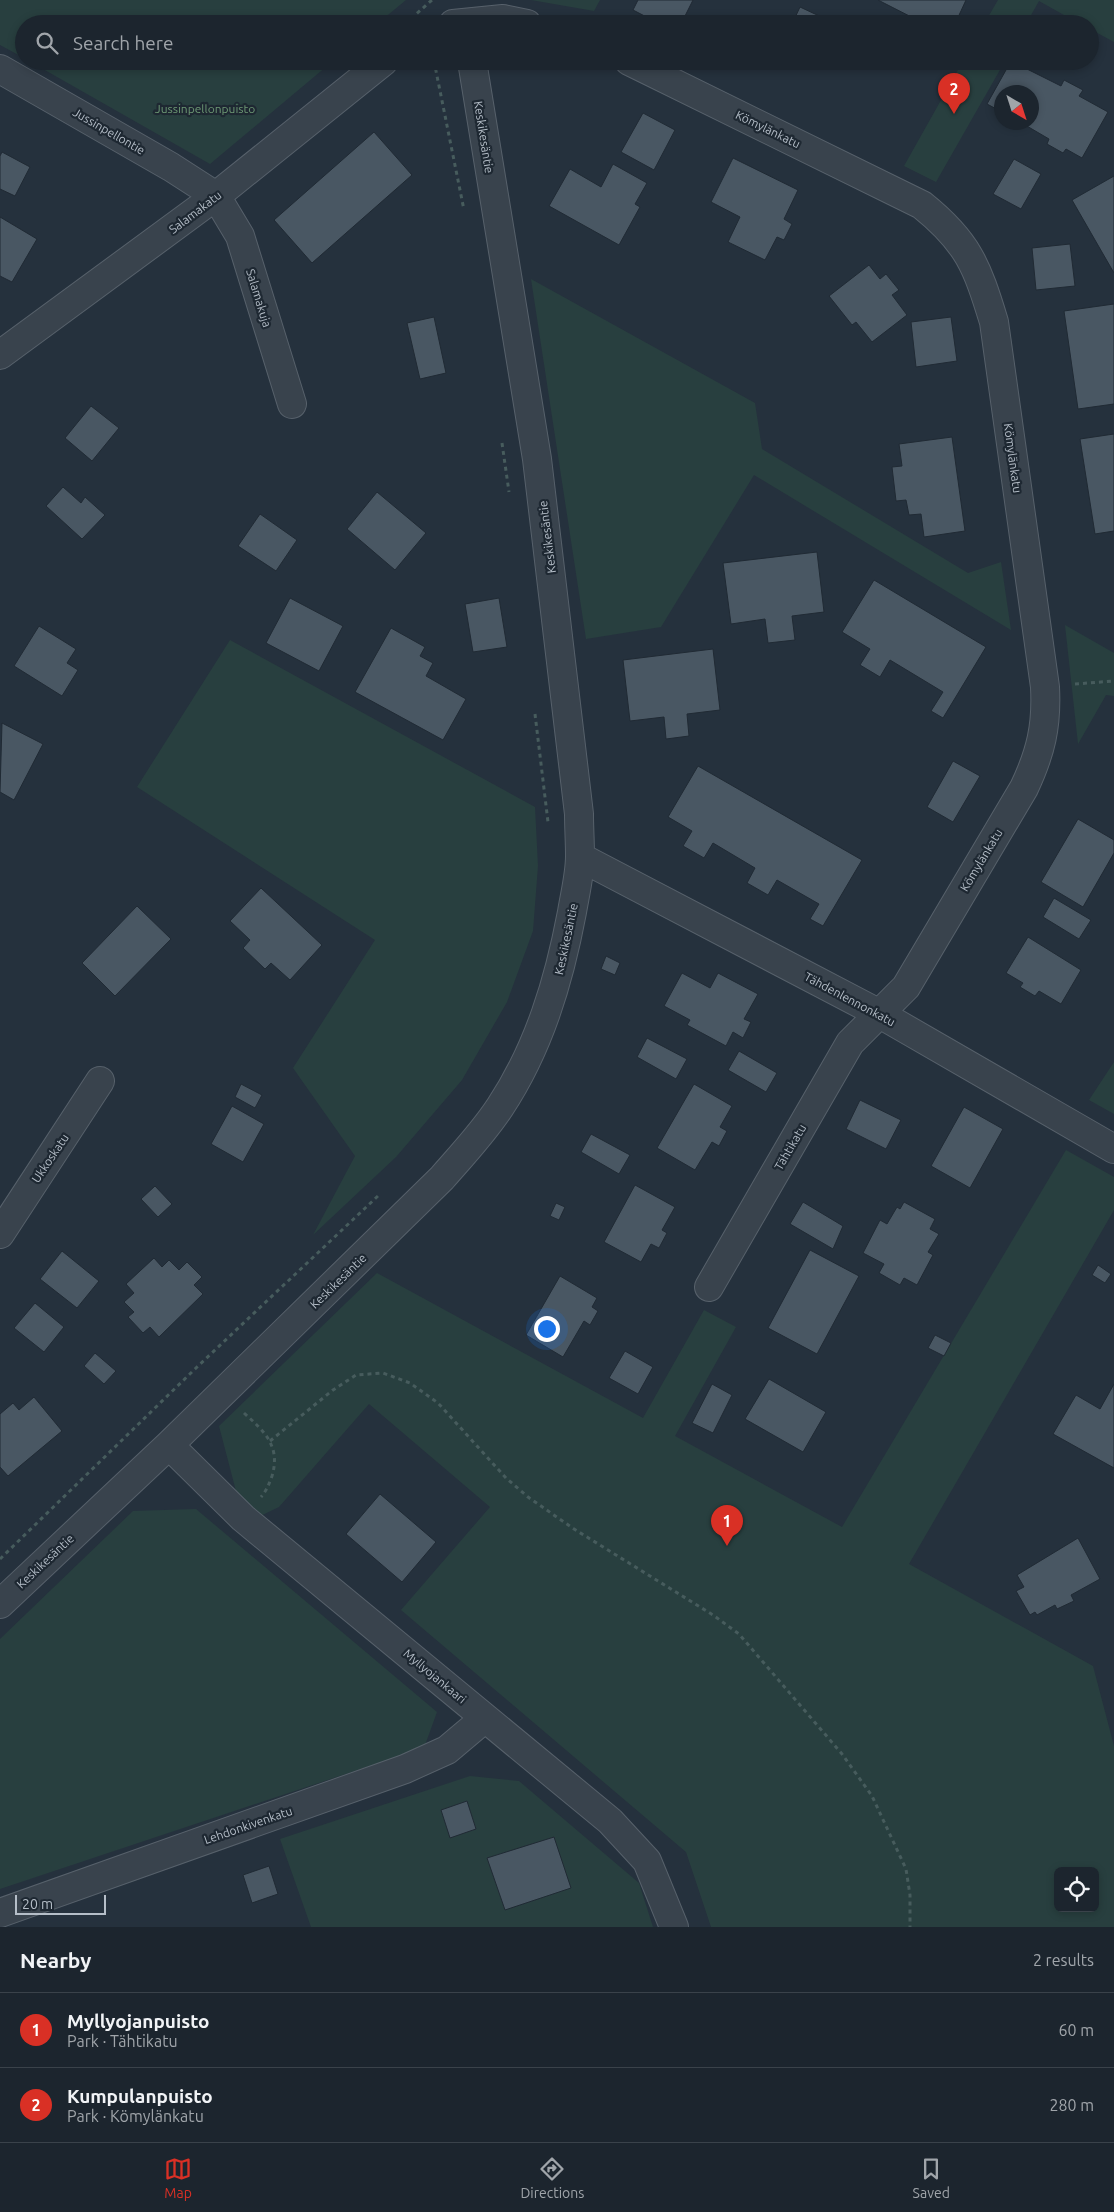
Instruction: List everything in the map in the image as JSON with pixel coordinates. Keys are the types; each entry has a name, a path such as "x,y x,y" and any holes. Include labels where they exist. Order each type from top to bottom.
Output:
{"street":[{"name":"Jussinpellontie","path":"0,69 171,167 216,196"},
{"name":"Salamakatu","path":"0,355 216,196 373,70"},
{"name":"Keskikesäntie","path":"0,1604 169,1445 413,1209 472,1145 500,1107 521,1069 540,1029 555,989 567,940 580,857 579,814 537,459 473,70"},
{"name":"Kömylänkatu","path":"647,70 922,205 943,222 961,242 975,266 994,322 1045,687 1046,712 1043,736 1037,760 1024,788 906,987 880,1014"},
{"name":"Salamakuja","path":"216,196 240,236 292,404"},
{"name":"Tähdenlennonkatu","path":"580,857 880,1014 1114,1149"},
{"name":"Tähtikatu","path":"709,1287 850,1043 880,1014"},
{"name":"Ukkoskatu","path":"0,1234 100,1080"},
{"name":"Myllyojankaari","path":"169,1445 243,1518 610,1821 647,1861 674,1927"},
{"name":"Lehdonkivenkatu","path":"0,1914 405,1769 447,1750 485,1718"}],"path":[{"path":"416,15 433,0"},
{"path":"436,70 465,214"},
{"path":"502,442 510,501"},
{"path":"1045,687 1114,681"},
{"path":"534,707 548,826"},
{"path":"0,1559 196,1368 382,1192"},
{"path":"196,1368 260,1428 275,1451 273,1471 267,1490 243,1518"},
{"path":"270,1441 332,1390 356,1375 383,1373 410,1383 438,1403 506,1478 528,1497 574,1529 713,1615 739,1634 842,1754 872,1796 906,1869 910,1894 910,1927"}],"green space":[{"path":"0,0 406,0 388,15 15,15 15,53 0,45"},
{"path":"531,0 600,0 594,11"},
{"path":"998,0 1114,0 1114,42 1099,34 1099,15 1064,15 1039,1 1031,15 989,15"},
{"name":"Jussinpellonpuisto","path":"45,70 322,70 210,164"},
{"path":"958,70 1000,70 936,182 904,166"},
{"path":"531,279 755,403 762,449 968,573 1001,562 1011,630 754,475 661,627 586,639"},
{"path":"1065,625 1114,653 1114,696 1106,695 1078,744"},
{"path":"230,640 535,807 538,866 533,931 507,1002 462,1080 396,1157 313,1235 355,1156 293,1068 375,940 137,787"},
{"path":"1114,1062 1114,1114 1089,1100"},
{"path":"1066,1150 1114,1177 1114,1210 909,1564 1093,1666 1114,1746 1114,1927 711,1927 686,1852 401,1610 490,1507 369,1404 279,1507 248,1522 243,1518 219,1426 377,1273 643,1418 704,1310 736,1327 675,1436 842,1527"},
{"path":"196,1509 437,1712 424,1748 0,1889 0,1639 133,1511"},
{"path":"470,1776 519,1781 639,1883 653,1927 311,1927 280,1839"}],"building":[{"path":"638,0 693,0 686,15 643,15 633,10"},
{"path":"878,0 966,0 959,15 907,15"},
{"path":"800,7 817,15 796,15"},
{"path":"1006,70 1029,70 1061,86 1064,80 1083,90 1079,96 1108,112 1082,158 1066,149 1063,153 1047,144 1049,139 1034,130 1039,130 1039,85 998,85"},
{"path":"994,91 994,108 987,104"},
{"path":"643,113 675,130 654,170 621,152"},
{"path":"374,132 412,175 312,263 274,220"},
{"path":"2,152 30,167 15,196 0,189 0,156"},
{"path":"733,158 798,190 784,219 792,224 784,240 777,237 765,260 728,242 740,217 711,202"},
{"path":"1014,159 1041,174 1021,209 993,194"},
{"path":"613,164 647,183 635,204 640,207 619,245 549,206 570,169 601,187"},
{"path":"1114,176 1114,273 1072,200"},
{"path":"0,217 37,239 12,282 0,276"},
{"path":"1070,244 1075,286 1036,290 1032,248"},
{"path":"869,265 880,279 886,274 899,290 892,295 907,315 872,342 856,322 852,325 829,296"},
{"path":"1114,304 1114,404 1078,409 1064,311"},
{"path":"434,317 446,373 420,379 407,323"},
{"path":"951,317 957,361 916,367 911,322"},
{"path":"91,406 119,428 92,461 65,438"},
{"path":"1114,434 1114,531 1095,534 1080,439"},
{"path":"952,437 965,531 924,537 921,514 909,515 906,500 896,501 892,467 902,466 899,444"},
{"path":"63,487 81,503 85,497 105,515 82,539 46,506"},
{"path":"377,492 426,533 395,570 347,529"},
{"path":"260,514 297,540 276,571 238,546"},
{"path":"817,552 824,612 792,616 795,640 768,643 765,619 731,624 723,563"},
{"path":"874,580 986,647 943,718 931,711 943,692 890,660 880,677 860,665 870,649 842,632"},
{"path":"290,598 343,626 319,671 266,643"},
{"path":"499,598 507,647 473,652 465,604"},
{"path":"39,626 76,649 67,663 78,670 62,696 14,666"},
{"path":"391,628 425,647 420,656 433,663 426,676 466,699 443,740 355,692"},
{"path":"713,649 720,710 687,714 689,736 666,739 664,717 630,721 623,660"},
{"path":"2,723 43,744 14,800 0,792"},
{"path":"953,761 980,776 953,822 927,807"},
{"path":"698,766 862,860 823,926 810,919 819,904 777,880 768,895 747,883 755,868 713,843 704,858 683,846 692,831 668,817"},
{"path":"1078,819 1114,840 1114,853 1083,907 1041,882"},
{"path":"261,888 322,945 290,980 271,963 265,969 243,948 250,940 230,921"},
{"path":"1054,898 1091,920 1079,939 1043,917"},
{"path":"137,906 171,939 115,996 82,963"},
{"path":"1028,937 1081,970 1061,1004 1039,991 1035,996 1020,987 1023,983 1006,973"},
{"path":"606,956 620,963 615,975 601,969"},
{"path":"682,973 710,988 718,973 758,994 744,1019 751,1022 743,1038 733,1032 726,1046 687,1025 690,1020 664,1006"},
{"path":"647,1038 687,1059 676,1079 637,1057"},
{"path":"739,1051 777,1073 766,1092 728,1070"},
{"path":"241,1084 262,1095 255,1108 235,1097"},
{"path":"694,1084 732,1106 720,1127 727,1131 719,1146 712,1142 695,1170 657,1148"},
{"path":"860,1100 901,1120 886,1149 846,1129"},
{"path":"232,1106 264,1124 243,1162 211,1144"},
{"path":"964,1107 1003,1129 970,1188 931,1166"},
{"path":"591,1134 630,1155 619,1174 581,1152"},
{"path":"635,1185 675,1207 662,1230 667,1233 659,1248 651,1244 641,1262 604,1242"},
{"path":"155,1186 172,1204 158,1217 141,1199"},
{"path":"803,1202 843,1226 833,1249 790,1224"},
{"path":"904,1202 935,1219 930,1229 939,1234 928,1252 933,1255 917,1285 904,1278 900,1285 879,1273 884,1264 863,1253 880,1220 887,1224 897,1207 900,1209"},
{"path":"556,1203 565,1207 559,1220 550,1216"},
{"path":"810,1250 859,1276 817,1354 768,1328"},
{"path":"62,1251 99,1281 77,1308 40,1279"},
{"path":"154,1258 162,1267 169,1260 179,1270 187,1262 202,1277 194,1285 203,1294 159,1337 150,1327 143,1333 128,1317 134,1312 124,1302 134,1293 126,1284"},
{"path":"1098,1265 1111,1274 1105,1283 1092,1275"},
{"path":"560,1276 597,1298 592,1307 598,1311 590,1325 584,1321 563,1357 526,1335"},
{"path":"35,1303 64,1327 44,1352 14,1328"},
{"path":"935,1335 951,1343 944,1356 928,1348"},
{"path":"625,1351 653,1367 638,1394 609,1378"},
{"path":"95,1353 116,1371 104,1384 84,1366"},
{"path":"769,1379 826,1412 803,1452 745,1419"},
{"path":"712,1384 732,1395 713,1433 692,1423"},
{"path":"1114,1384 1114,1468 1053,1434 1076,1395 1100,1409"},
{"path":"34,1397 62,1431 8,1476 0,1467 0,1414 13,1403 19,1410"},
{"path":"380,1494 436,1542 402,1582 346,1534"},
{"path":"1078,1538 1100,1579 1071,1595 1074,1601 1057,1609 1055,1605 1037,1615 1035,1612 1030,1615 1016,1591 1024,1587 1017,1575"},
{"path":"467,1801 476,1829 450,1838 441,1810"},
{"path":"554,1837 571,1888 505,1910 487,1858"},
{"path":"269,1866 278,1894 252,1903 243,1875"}],"place":[{"name":"Kumpulanpuisto","path":"954,114"},
{"name":"Myllyojanpuisto","path":"727,1546"}]}
